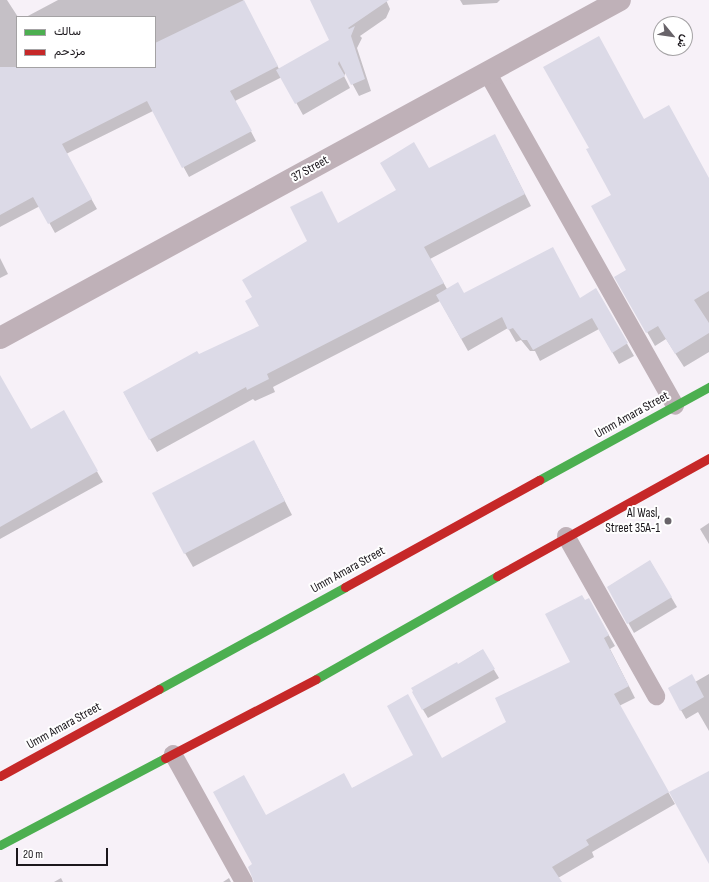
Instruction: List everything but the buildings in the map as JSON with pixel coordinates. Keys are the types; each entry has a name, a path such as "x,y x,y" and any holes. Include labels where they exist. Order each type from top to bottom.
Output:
{"street":[{"name":"37 Street","path":"0,338 620,0"},
{"name":"Umm Amara Street","path":"0,776 709,387"},
{"path":"0,845 344,664 566,536 709,458"}],"lane":[{"path":"487,72 675,406"},
{"path":"566,536 656,696"},
{"path":"173,754 244,882"}],"traffic: fast":[{"path":"539,480 709,387"},
{"path":"316,679 497,576"},
{"path":"159,689 345,587"},
{"path":"0,845 165,758"}],"traffic: jam":[{"path":"497,576 709,458"},
{"path":"345,587 539,480"},
{"path":"165,758 316,679"},
{"path":"0,776 159,689"}],"place":[{"name":"Al Wasl, Street 35A-1","path":"668,521"}]}
